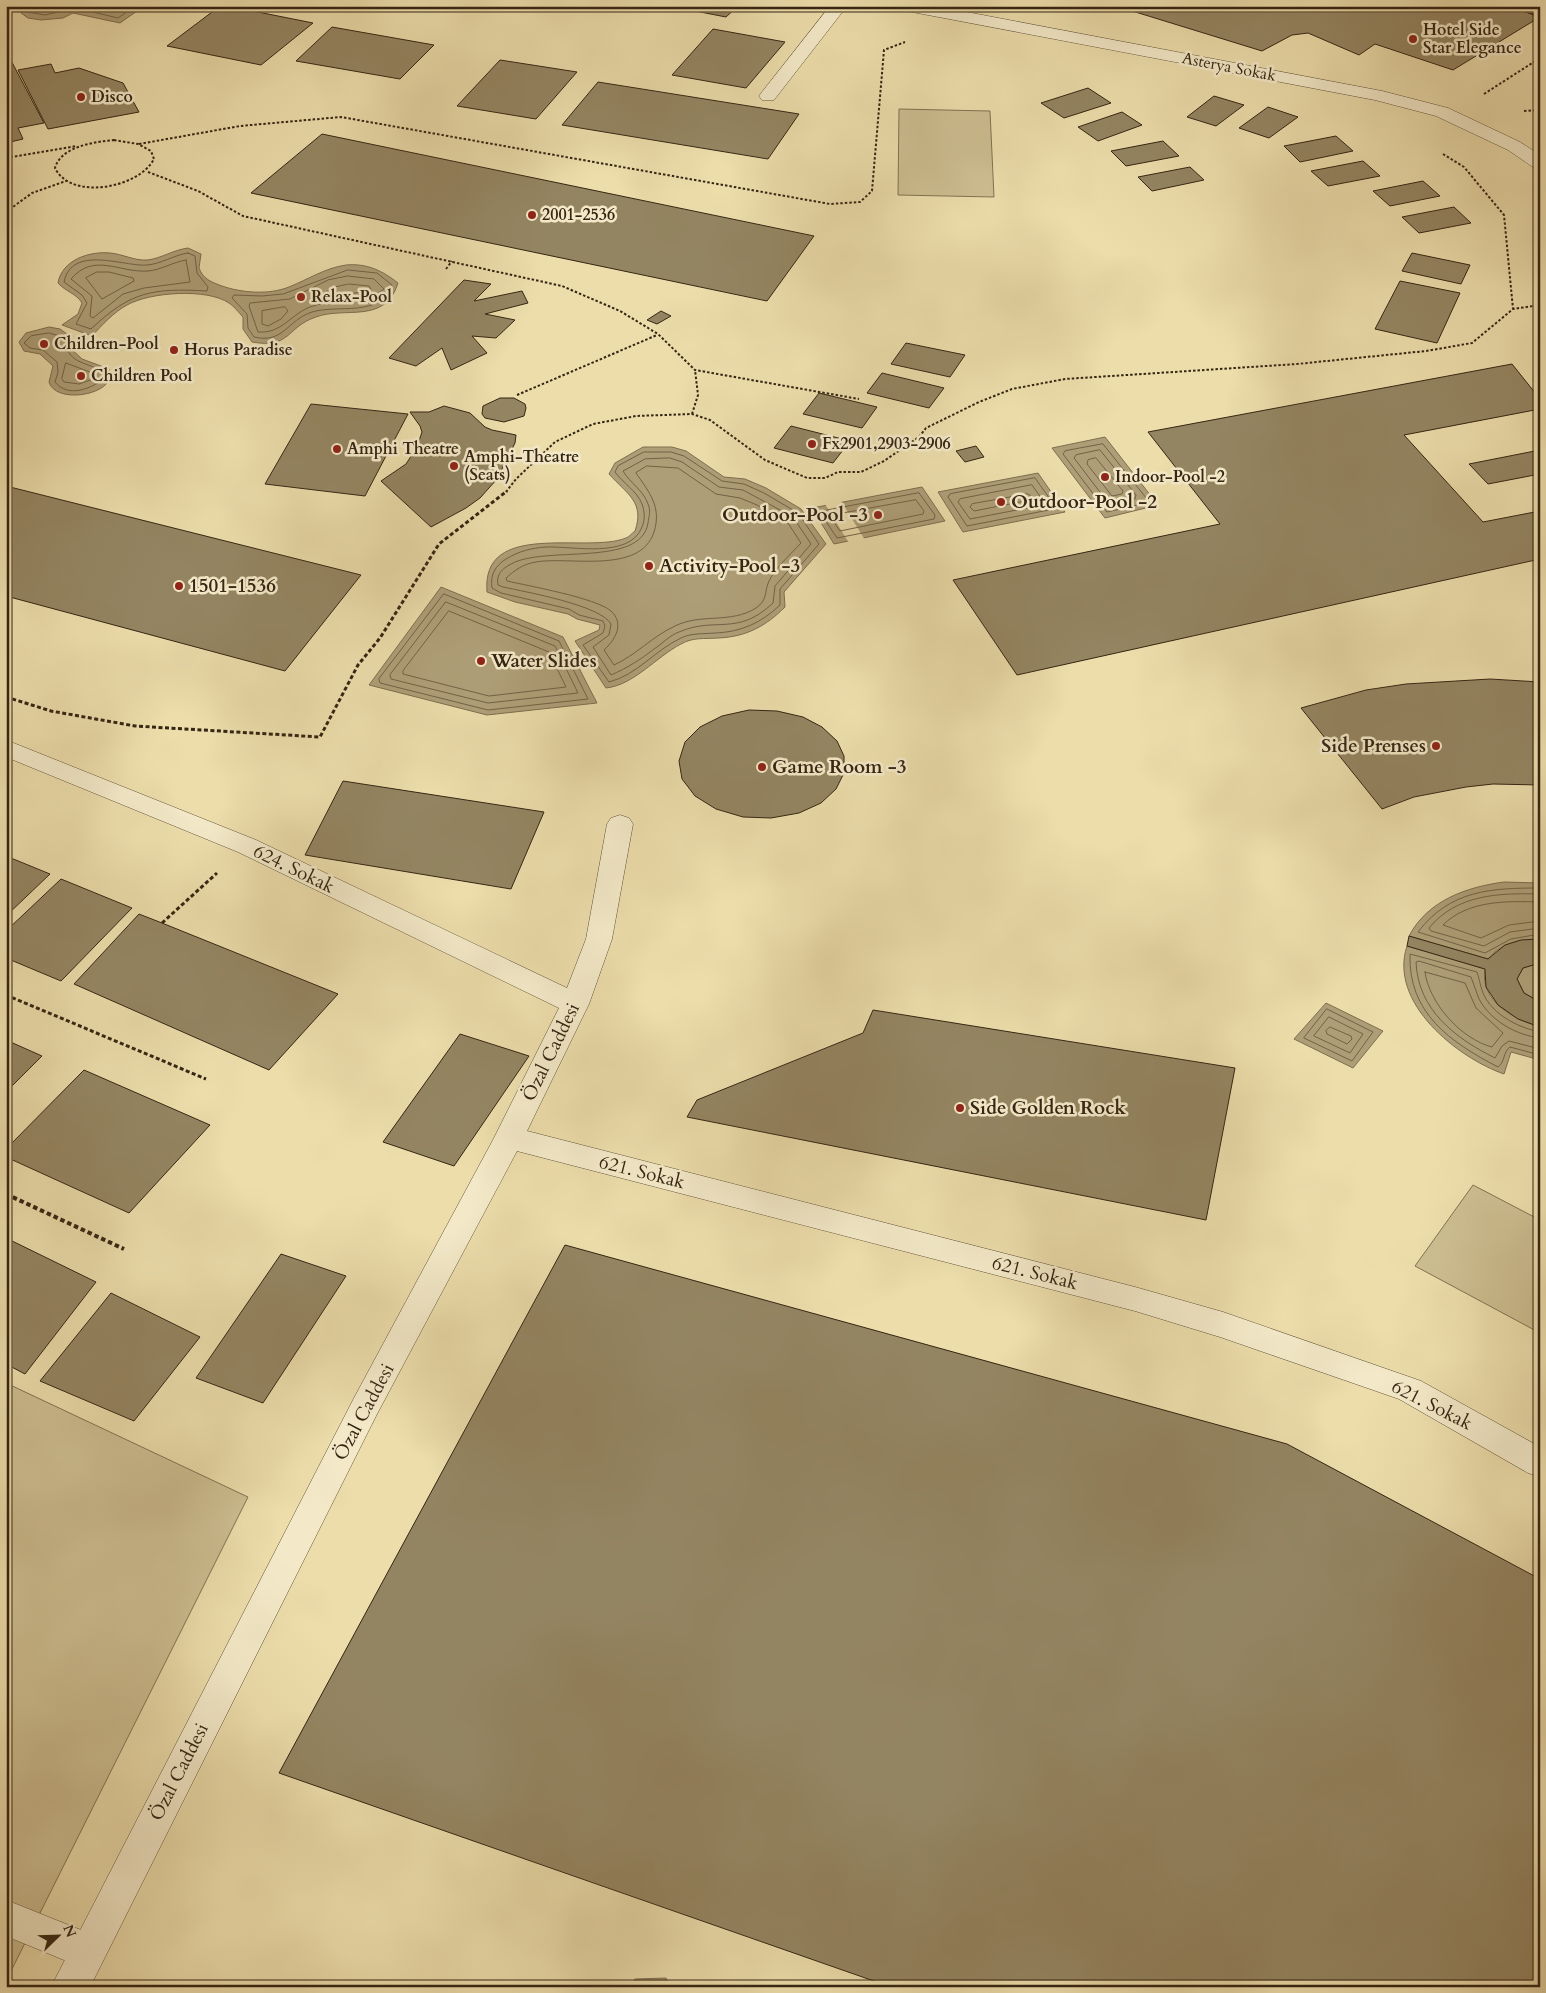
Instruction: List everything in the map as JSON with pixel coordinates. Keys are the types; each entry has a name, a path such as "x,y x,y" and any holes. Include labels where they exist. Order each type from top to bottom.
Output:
{"street":[{"path":"768,96 839,6"},
{"name":"Asterya Sokak","path":"907,6 1376,94 1442,112 1514,146 1540,163"},
{"name":"624. Sokak","path":"6,748 247,846 575,1004"},
{"name":"Özal Caddesi","path":"70,1987 365,1407 509,1138 575,1004 600,939 620,824"},
{"name":"621. Sokak","path":"509,1138 1135,1299 1223,1325 1410,1390 1540,1463"},
{"path":"6,1918 88,1951"}],"path":[{"path":"6,158 114,140 139,144 178,135 269,121 341,117 830,204 860,202 872,191 884,50 902,42 910,42"},
{"path":"85,145 68,152 58,162 56,169 59,176 76,186 105,187 133,181 148,172 155,162 154,155 139,144"},
{"path":"1440,151 1464,167 1504,215 1513,309"},
{"path":"148,172 198,191 243,216 562,286 620,311 658,334 695,370 859,399"},
{"path":"6,212 32,194 66,181"},
{"path":"446,269 452,261"},
{"path":"6,697 51,711 135,726 320,737 358,665 380,638 439,544 507,491 516,479 555,442 593,424 620,418 692,414 710,420 765,460 807,478 825,478 838,472 861,472 884,462 919,438 926,428 1012,389 1066,379 1297,364 1426,352 1472,344 1513,309 1540,305"},
{"path":"517,396 658,334"},
{"path":"692,414 698,395 695,370"},
{"path":"162,923 247,846"},
{"path":"6,995 206,1079"},
{"path":"6,1194 124,1249"}],"shaded area":[{"path":"899,109 990,111 994,197 898,195"},
{"path":"1473,1185 1540,1220 1540,1333 1415,1266"},
{"path":"6,1383 248,1497 6,1981"}],"water":[{"path":"23,6 144,6 120,23 73,13 63,18 41,20 28,18 21,13"},
{"name":"Relax-Pool","path":"188,248 201,254 199,268 205,277 218,285 238,290 264,292 281,290 324,271 346,265 361,265 374,269 398,283 392,296 384,304 374,309 316,317 306,321 281,340 274,342 252,342 243,329 243,317 231,304 207,295 164,295 137,301 117,311 92,336 62,325 78,314 82,303 58,283 65,268 71,263 85,256 102,253 148,260"},
{"path":"49,327 60,329 67,334 68,346 82,359 109,369 110,378 105,385 86,394 74,395 63,394 54,389 49,382 53,366 40,354 24,351 19,342 26,333"},
{"name":"Indoor-Pool -2","path":"1105,437 1158,505 1105,518 1052,448"},
{"name":"Activity-Pool -3","path":"643,447 672,447 686,451 724,477 745,479 766,488 801,509 826,544 784,592 785,607 763,625 738,635 695,639 686,642 626,682 606,688 575,641 599,630 600,625 577,619 568,614 515,602 487,592 490,569 501,555 518,547 540,544 609,542 629,536 635,531 638,513 636,505 628,493 609,474 615,463"},
{"name":"Outdoor-Pool -2","path":"1038,473 1065,512 963,532 938,492"},
{"name":"Outdoor-Pool -3","path":"922,487 945,521 834,544 812,508"},
{"name":"Water Slides","path":"441,587 563,637 597,703 487,715 369,685"},
{"path":"1504,882 1540,883 1540,939 1511,943 1499,949 1488,959 1409,936 1427,913 1450,897 1476,887"},
{"path":"1407,946 1485,969 1485,980 1493,1000 1510,1014 1540,1027 1540,1060 1511,1052 1504,1074 1467,1055 1448,1041 1431,1025 1417,1007 1408,988 1404,967"},
{"path":"1540,963 1540,1002 1524,993 1517,979 1523,968"},
{"path":"1326,1003 1383,1031 1353,1068 1294,1039"},
{"path":"666,1978 670,1987 630,1987 635,1979"}],"pier":[{"path":"841,501 865,540 849,543 825,504"}],"building":[{"path":"220,6 313,23 261,65 167,46"},
{"path":"694,6 738,6 726,17 690,10"},
{"name":"Hotel Side Star Elegance","path":"1116,6 1509,6 1540,17 1453,70 1375,44 1359,55 1308,33 1292,35 1262,51"},
{"path":"1509,6 1540,6 1540,17"},
{"path":"332,27 434,45 400,79 296,61"},
{"path":"713,29 785,42 746,88 672,75"},
{"path":"6,51 44,123 18,128 23,139 6,143"},
{"path":"500,60 577,72 536,119 457,106"},
{"name":"Disco","path":"51,64 55,73 79,68 123,83 139,112 48,129 18,70"},
{"path":"598,82 799,114 768,159 562,125"},
{"path":"1088,88 1111,103 1064,118 1041,103"},
{"path":"1214,96 1244,105 1216,126 1187,117"},
{"path":"1268,107 1298,117 1269,138 1239,128"},
{"path":"1122,112 1142,125 1098,141 1078,127"},
{"name":"2001-2536","path":"322,134 814,236 767,301 251,193"},
{"path":"1336,136 1353,151 1300,162 1284,146"},
{"path":"1163,141 1179,156 1126,166 1111,151"},
{"path":"1363,161 1380,176 1328,186 1311,171"},
{"path":"1190,167 1204,180 1152,191 1138,177"},
{"path":"1423,181 1440,196 1390,206 1373,191"},
{"path":"1454,207 1471,223 1419,233 1402,217"},
{"path":"1412,253 1470,265 1461,284 1402,271"},
{"path":"464,280 491,284 474,301 522,291 528,303 485,314 515,320 496,338 472,336 487,353 451,370 442,348 416,366 389,358"},
{"path":"1400,281 1460,293 1437,343 1375,329"},
{"path":"661,311 671,316 657,324 647,320"},
{"path":"906,343 965,355 950,377 891,364"},
{"path":"1512,364 1540,399 1540,409 1404,435 1483,522 1540,511 1540,559 1017,675 953,580 1220,524 1148,432"},
{"path":"882,373 944,388 929,408 867,393"},
{"path":"819,393 877,407 862,428 803,414"},
{"path":"500,398 514,398 525,404 524,416 504,422 485,418 482,414 483,406"},
{"name":"Amphi Theatre","path":"311,404 408,414 365,496 265,484"},
{"name":"Amphi-Theatre (Seats)","path":"444,406 470,413 485,427 492,430 516,435 515,443 497,479 480,498 431,527 381,481 406,464 417,447 422,432 410,412 429,412"},
{"name":"Fx2901,2903-2906","path":"791,426 850,441 833,463 774,448"},
{"path":"976,446 984,457 965,462 956,451"},
{"path":"1540,450 1540,474 1488,484 1469,464"},
{"name":"1501-1536","path":"6,486 361,575 285,671 6,596"},
{"name":"Side Prenses","path":"1490,679 1540,682 1540,785 1493,784 1466,787 1414,797 1382,809 1301,708 1366,690 1406,684"},
{"name":"Game Room -3","path":"749,710 777,711 803,717 822,727 837,741 844,756 844,773 836,789 821,803 799,813 771,818 743,817 716,809 695,796 682,779 679,761 685,742 700,727 722,716"},
{"path":"343,781 544,812 511,889 305,855"},
{"path":"6,856 50,874 6,916"},
{"path":"61,879 132,908 61,981 6,958 6,931"},
{"path":"139,914 338,994 269,1070 74,984"},
{"path":"1409,936 1488,959 1505,945 1521,940 1540,939 1540,963 1523,968 1517,979 1524,993 1540,1002 1540,1027 1518,1019 1498,1005 1486,987 1485,969 1407,946"},
{"name":"Side Golden Rock","path":"873,1010 1235,1068 1206,1220 687,1117 697,1100 863,1033"},
{"path":"460,1034 529,1056 454,1166 383,1142"},
{"path":"6,1040 42,1056 6,1092"},
{"path":"84,1070 210,1125 129,1213 6,1157 6,1149"},
{"path":"6,1238 96,1282 25,1374 6,1364"},
{"path":"565,1245 1287,1444 1540,1579 1540,1987 891,1987 279,1773"},
{"path":"281,1254 346,1276 263,1403 196,1378"},
{"path":"111,1293 200,1337 134,1421 40,1381"}],"place":[{"name":"Hotel Side Star Elegance","path":"1413,39"},
{"name":"Disco","path":"81,97"},
{"name":"2001-2536","path":"532,215"},
{"name":"Relax-Pool","path":"301,297"},
{"name":"Children-Pool","path":"44,344"},
{"name":"Horus Paradise","path":"174,350"},
{"name":"Children Pool","path":"81,376"},
{"name":"Fx2901,2903-2906","path":"812,444"},
{"name":"Amphi Theatre","path":"337,449"},
{"name":"Amphi-Theatre (Seats)","path":"454,466"},
{"name":"Indoor-Pool -2","path":"1105,477"},
{"name":"Outdoor-Pool -2","path":"1001,502"},
{"name":"Outdoor-Pool -3","path":"878,515"},
{"name":"Activity-Pool -3","path":"649,566"},
{"name":"1501-1536","path":"179,586"},
{"name":"Water Slides","path":"481,661"},
{"name":"Side Prenses","path":"1436,746"},
{"name":"Game Room -3","path":"762,767"},
{"name":"Side Golden Rock","path":"960,1108"}]}
